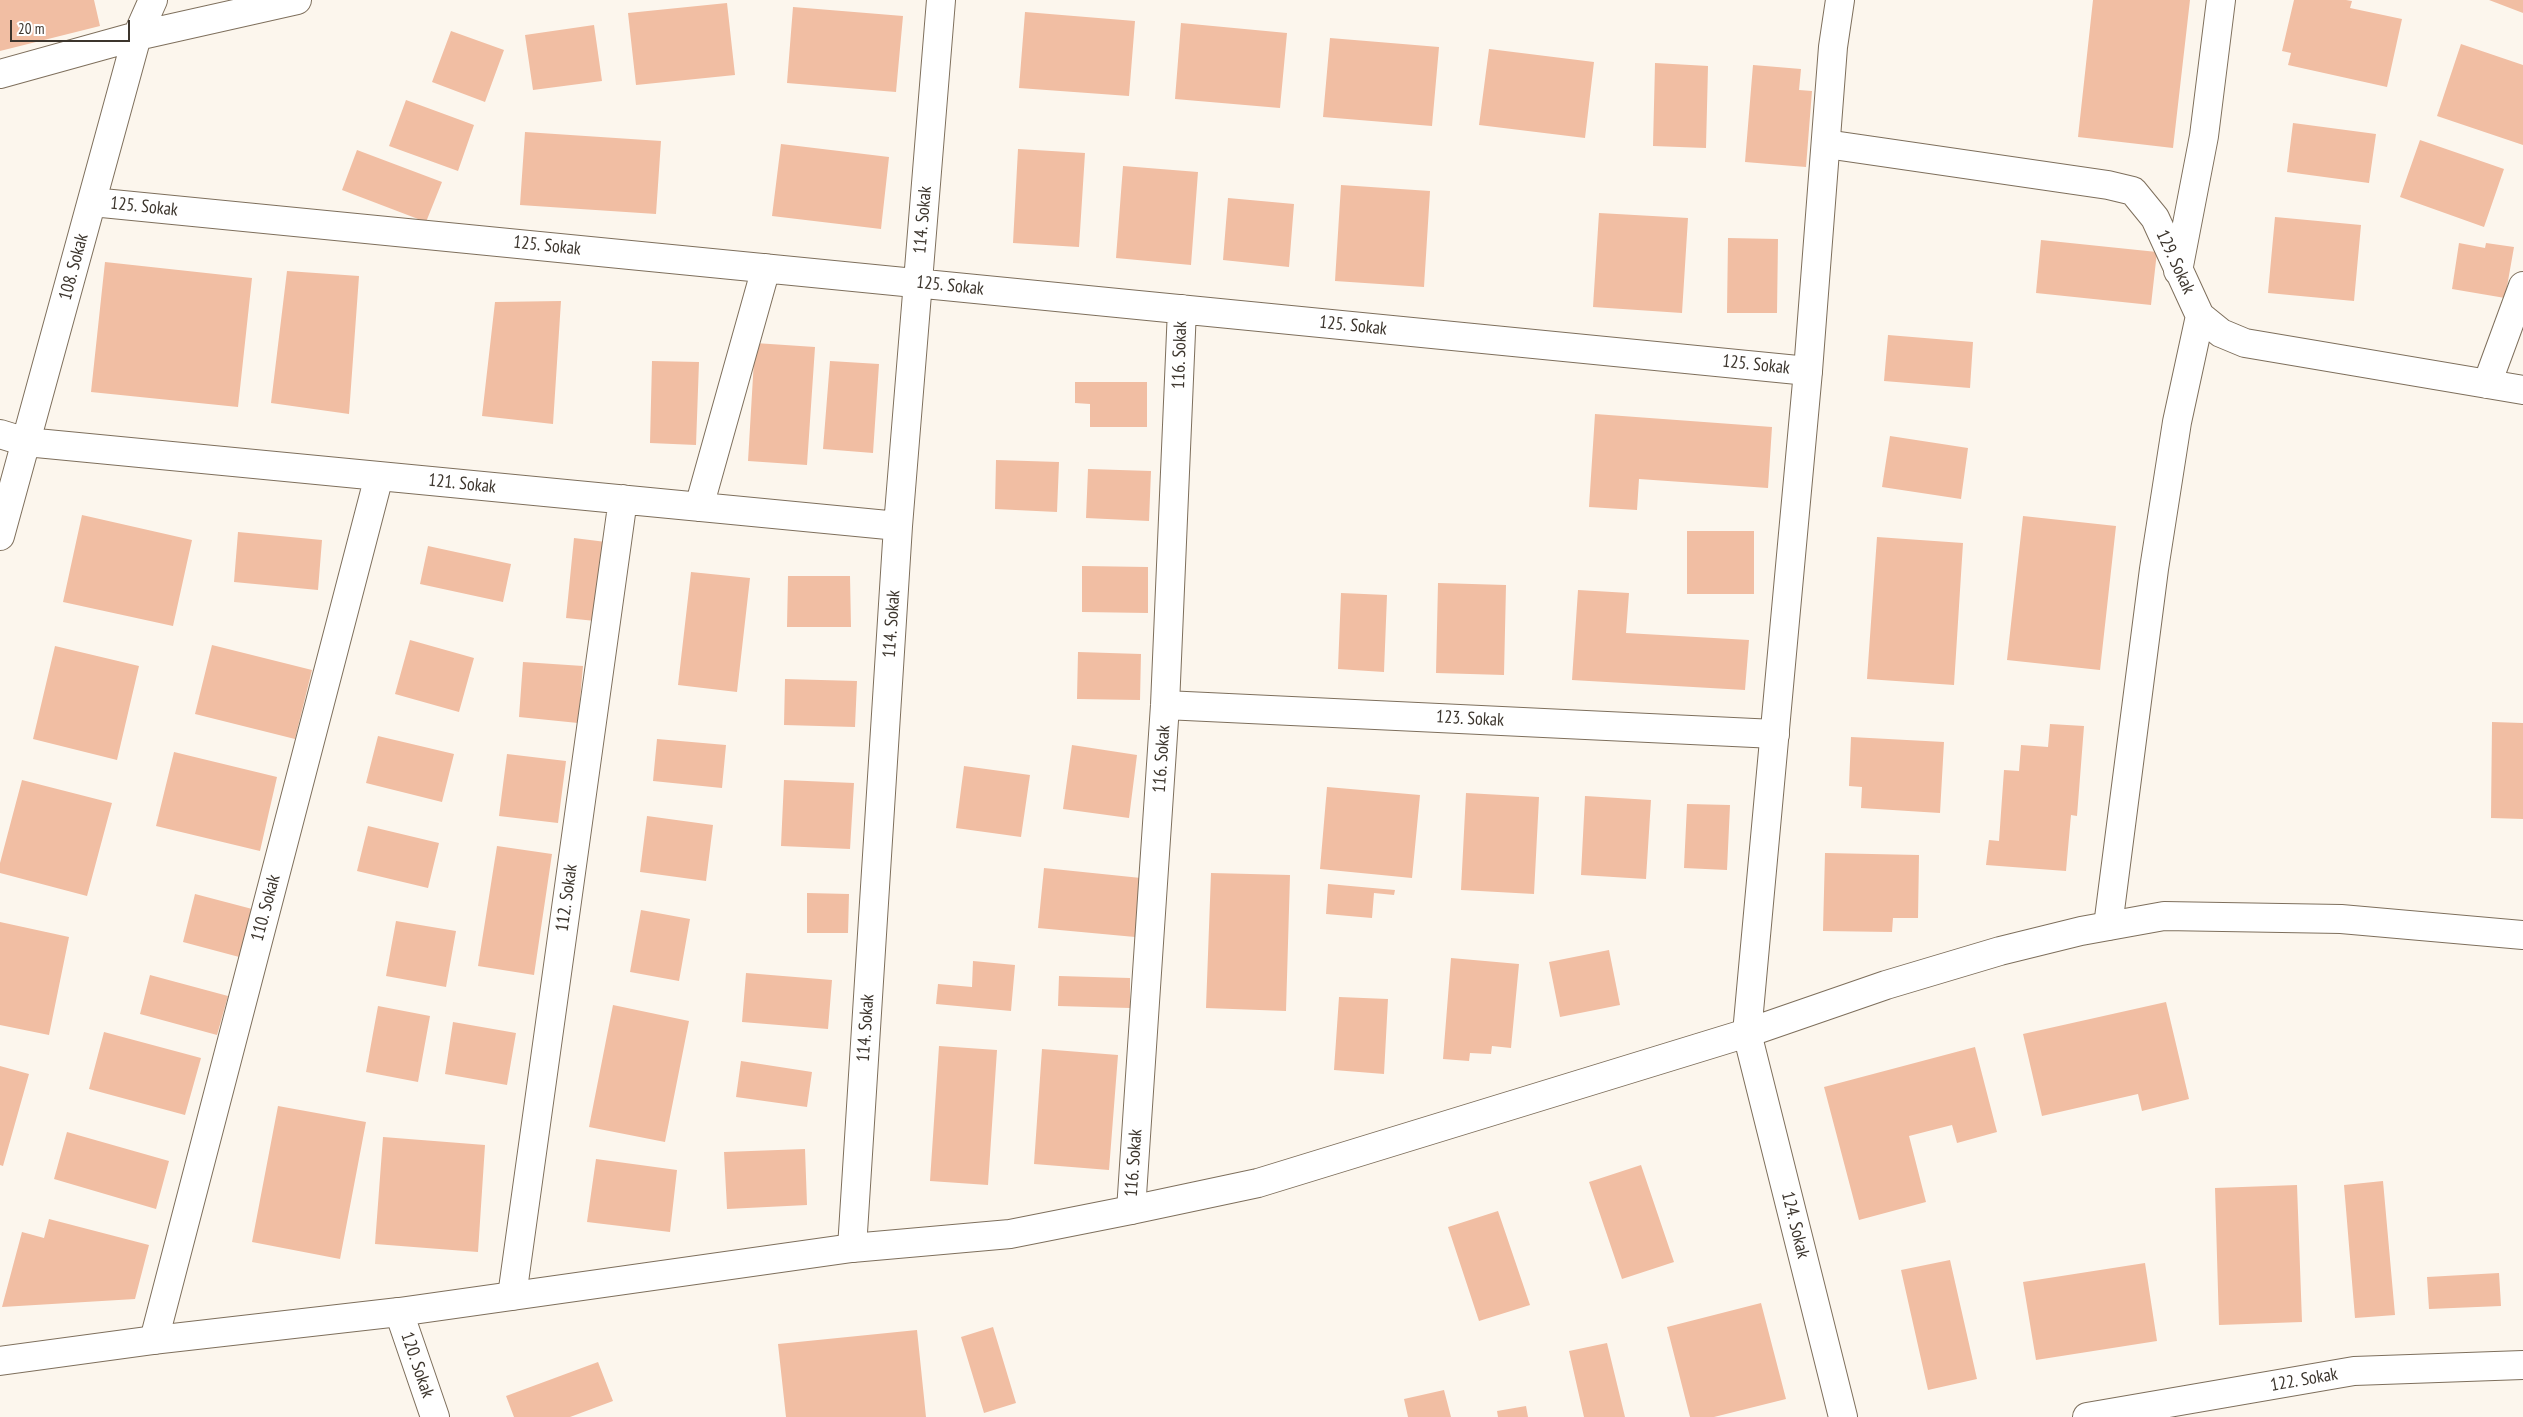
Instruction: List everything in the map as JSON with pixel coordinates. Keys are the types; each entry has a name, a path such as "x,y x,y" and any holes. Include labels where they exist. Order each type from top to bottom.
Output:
{"street":[{"name":"108. Sokak","path":"0,536 137,36 153,0"},
{"path":"0,74 137,36 297,0"},
{"name":"114. Sokak","path":"852,1248 898,526 941,0"},
{"name":"124. Sokak","path":"1840,0 1747,1033 1843,1417"},
{"path":"2178,271 2204,136 2221,0"},
{"name":"129. Sokak","path":"1826,144 2133,191 2155,218 2200,316 2221,333 2245,343 2523,390"},
{"name":"125. Sokak","path":"92,202 1808,371"},
{"path":"699,507 766,268"},
{"path":"2487,384 2523,286"},
{"name":"116. Sokak","path":"1130,1210 1166,705 1182,309"},
{"path":"2108,926 2154,569 2178,422 2200,316"},
{"name":"121. Sokak","path":"0,434 26,442 898,526"},
{"name":"110. Sokak","path":"154,1340 379,476"},
{"name":"112. Sokak","path":"512,1296 623,500"},
{"name":"123. Sokak","path":"1166,705 1774,734"},
{"path":"0,1362 154,1340 400,1312 852,1248 1010,1234 1130,1210 1258,1183 1747,1033 1886,986 2000,951 2108,926 2164,916 2341,919 2523,935"},
{"name":"120. Sokak","path":"400,1312 435,1417"},
{"name":"122. Sokak","path":"2087,1417 2354,1371 2523,1365"}],"building":[{"path":"0,0 94,0 100,26 0,51"},
{"path":"2093,0 2190,0 2173,148 2078,137"},
{"path":"2294,0 2352,1 2350,8 2402,19 2387,87 2288,65 2291,53 2282,51"},
{"path":"2489,0 2523,0 2523,13"},
{"path":"727,3 735,75 636,85 628,13"},
{"path":"793,7 903,16 896,92 787,83"},
{"path":"1025,12 1135,21 1129,96 1019,88"},
{"path":"1181,23 1287,33 1280,108 1175,99"},
{"path":"594,25 602,81 533,90 525,35"},
{"path":"451,31 504,50 485,102 432,82"},
{"path":"1330,38 1439,47 1432,126 1323,117"},
{"path":"2461,44 2523,65 2523,145 2437,116"},
{"path":"1489,49 1594,62 1585,138 1479,125"},
{"path":"1655,63 1708,66 1706,148 1653,146"},
{"path":"1753,65 1801,69 1799,90 1812,91 1806,167 1745,162"},
{"path":"406,100 474,125 458,171 389,146"},
{"path":"2293,123 2376,134 2369,183 2287,172"},
{"path":"525,132 661,141 656,214 520,205"},
{"path":"2420,140 2504,169 2484,227 2400,197"},
{"path":"781,144 889,157 881,229 772,216"},
{"path":"1018,149 1085,153 1079,247 1013,243"},
{"path":"357,150 442,182 426,222 342,190"},
{"path":"1123,166 1198,172 1191,265 1116,258"},
{"path":"1341,185 1430,191 1424,287 1335,281"},
{"path":"1228,198 1294,204 1289,267 1223,260"},
{"path":"1599,213 1688,218 1682,313 1593,307"},
{"path":"2275,217 2361,225 2354,301 2268,293"},
{"path":"1728,238 1778,239 1777,313 1727,313"},
{"path":"2041,240 2157,252 2151,305 2036,293"},
{"path":"2459,243 2485,248 2486,243 2514,247 2505,298 2452,289"},
{"path":"105,262 252,278 238,407 91,392"},
{"path":"287,271 359,276 349,414 271,403"},
{"path":"561,301 553,424 482,416 495,302"},
{"path":"1888,335 1973,342 1970,388 1884,381"},
{"path":"755,343 815,347 807,465 748,461"},
{"path":"652,361 699,362 696,445 650,443"},
{"path":"830,361 879,364 873,453 823,449"},
{"path":"1075,382 1147,382 1147,427 1090,427 1090,404 1075,403"},
{"path":"1595,414 1772,427 1768,488 1639,479 1637,510 1589,507"},
{"path":"1890,436 1968,448 1961,499 1882,487"},
{"path":"996,460 1059,462 1057,512 995,509"},
{"path":"1088,469 1151,471 1149,521 1086,518"},
{"path":"82,515 192,540 173,626 63,602"},
{"path":"2023,516 2116,526 2100,670 2007,660"},
{"path":"1687,531 1754,531 1754,594 1687,594"},
{"path":"238,532 322,540 318,590 234,582"},
{"path":"1877,537 1963,543 1954,685 1867,679"},
{"path":"574,538 614,543 605,622 566,618"},
{"path":"428,546 511,564 503,602 420,584"},
{"path":"1082,566 1148,567 1148,613 1082,612"},
{"path":"691,572 750,578 737,692 678,685"},
{"path":"788,576 850,576 851,627 787,627"},
{"path":"1438,583 1506,585 1504,675 1436,673"},
{"path":"1578,590 1629,593 1626,633 1749,640 1745,690 1572,680"},
{"path":"1341,593 1387,595 1384,672 1338,669"},
{"path":"410,640 474,658 459,712 395,694"},
{"path":"212,645 312,670 295,739 195,714"},
{"path":"55,646 139,666 117,760 33,739"},
{"path":"1078,652 1141,654 1140,700 1077,699"},
{"path":"523,662 583,666 578,723 519,717"},
{"path":"785,679 857,681 855,727 784,725"},
{"path":"2492,722 2523,723 2523,819 2491,818"},
{"path":"2050,724 2084,726 2077,816 2071,815 2066,871 1986,865 1989,840 1999,841 2004,770 2019,771 2021,745 2048,747"},
{"path":"378,736 454,754 442,802 366,783"},
{"path":"1851,737 1944,742 1940,813 1861,808 1862,787 1849,786"},
{"path":"657,739 726,745 722,788 653,781"},
{"path":"1072,745 1137,755 1129,818 1063,809"},
{"path":"174,752 277,777 260,851 156,826"},
{"path":"507,754 566,761 558,823 499,816"},
{"path":"964,766 1030,775 1021,837 956,828"},
{"path":"22,780 112,803 87,896 0,873 0,863"},
{"path":"784,780 854,783 850,849 781,846"},
{"path":"1327,787 1420,795 1412,878 1320,869"},
{"path":"1466,793 1539,797 1534,894 1461,890"},
{"path":"1585,796 1651,800 1646,879 1581,875"},
{"path":"1687,804 1730,805 1727,870 1684,868"},
{"path":"647,816 713,825 706,881 640,872"},
{"path":"368,826 439,843 428,888 357,871"},
{"path":"497,846 552,854 534,975 478,966"},
{"path":"1825,853 1919,855 1918,918 1893,918 1892,932 1823,931"},
{"path":"1044,868 1141,878 1135,937 1038,928"},
{"path":"1211,873 1290,875 1286,1011 1206,1008"},
{"path":"1328,884 1395,890 1394,895 1374,893 1372,918 1326,914"},
{"path":"807,893 849,894 848,933 807,933"},
{"path":"195,894 256,910 243,958 183,942"},
{"path":"641,910 690,919 679,981 630,972"},
{"path":"396,921 456,931 446,987 386,976"},
{"path":"0,922 69,937 49,1035 0,1025"},
{"path":"1609,950 1620,1005 1560,1017 1549,962"},
{"path":"1451,958 1519,964 1511,1048 1492,1046 1491,1054 1470,1053 1469,1061 1443,1059"},
{"path":"973,961 1015,965 1011,1011 936,1004 938,984 972,987"},
{"path":"746,973 832,980 828,1029 742,1022"},
{"path":"150,975 228,996 217,1035 140,1014"},
{"path":"1059,976 1130,978 1130,1008 1058,1006"},
{"path":"1339,997 1388,999 1384,1074 1334,1070"},
{"path":"2166,1002 2189,1099 2142,1111 2138,1094 2042,1116 2023,1034"},
{"path":"613,1005 689,1021 665,1142 589,1127"},
{"path":"378,1006 430,1016 418,1082 366,1072"},
{"path":"453,1022 516,1033 507,1085 445,1074"},
{"path":"104,1032 201,1058 185,1115 89,1089"},
{"path":"939,1046 997,1050 988,1185 930,1181"},
{"path":"1975,1047 1997,1132 1957,1143 1952,1125 1909,1136 1926,1202 1859,1220 1824,1087"},
{"path":"1042,1049 1118,1055 1109,1170 1034,1164"},
{"path":"741,1061 812,1072 807,1107 736,1097"},
{"path":"0,1066 29,1074 3,1166 0,1165"},
{"path":"278,1106 366,1122 340,1259 252,1242"},
{"path":"67,1132 169,1161 156,1209 54,1179"},
{"path":"383,1137 485,1145 478,1252 375,1244"},
{"path":"805,1149 807,1205 727,1209 724,1152"},
{"path":"596,1159 677,1170 670,1232 587,1222"},
{"path":"1641,1165 1674,1262 1622,1279 1589,1182"},
{"path":"2383,1181 2395,1315 2355,1318 2344,1185"},
{"path":"2297,1185 2302,1322 2219,1325 2215,1188"},
{"path":"1498,1211 1530,1305 1479,1321 1448,1227"},
{"path":"49,1219 149,1245 135,1299 2,1307 22,1232 44,1238"},
{"path":"1950,1260 1977,1379 1928,1390 1901,1270"},
{"path":"2145,1263 2157,1341 2036,1360 2023,1282"},
{"path":"2499,1273 2501,1306 2429,1309 2427,1277"},
{"path":"1761,1303 1786,1399 1714,1417 1690,1417 1667,1327"},
{"path":"993,1327 1016,1403 984,1413 961,1337"},
{"path":"917,1330 926,1417 786,1417 778,1344"},
{"path":"1607,1343 1625,1417 1584,1417 1569,1351"},
{"path":"598,1362 613,1401 570,1417 514,1417 506,1396"},
{"path":"1444,1390 1451,1417 1408,1417 1404,1399"},
{"path":"1526,1406 1528,1417 1498,1417 1497,1411"}]}
